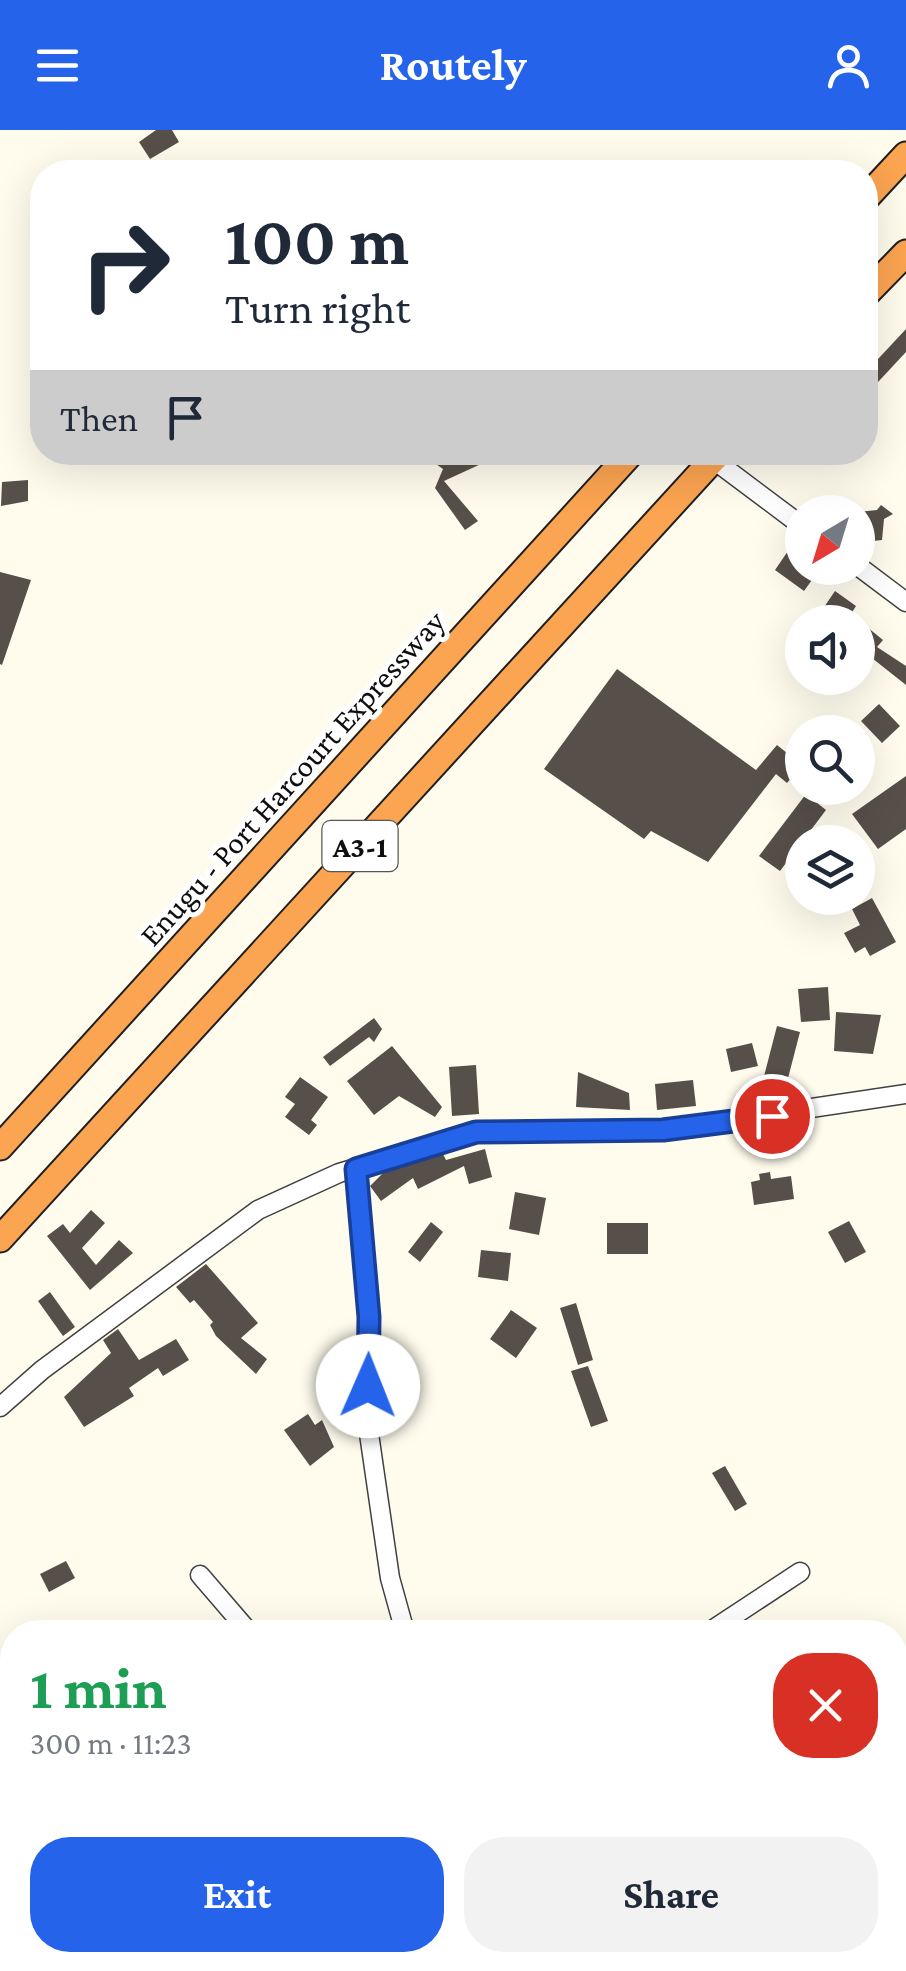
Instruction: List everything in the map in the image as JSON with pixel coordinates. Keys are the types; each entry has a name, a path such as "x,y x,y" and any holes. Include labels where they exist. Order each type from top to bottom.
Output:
{"highway":[{"path":"878,185 906,155"},
{"path":"878,282 906,254"},
{"name":"Enugu - Port Harcourt Expressway","path":"0,1147 620,465"},
{"name":"A3-1","path":"0,1239 709,465"}],"street":[{"path":"728,465 785,512"},
{"path":"875,579 906,602"},
{"path":"0,1407 42,1370 258,1210 356,1169 476,1132 663,1130 906,1094"},
{"path":"356,1169 369,1317 367,1420 390,1578 402,1620"},
{"path":"726,1620 800,1572"},
{"path":"200,1575 239,1620"}],"building":[{"path":"156,130 172,130 179,142 150,159 139,142"},
{"path":"906,329 906,352 878,382 878,359"},
{"path":"437,465 479,465 444,481 478,521 465,530 435,488 443,469"},
{"path":"28,480 28,501 1,506 2,482"},
{"path":"881,505 893,514 884,519 882,540 875,541 875,510"},
{"path":"785,555 785,577 775,570"},
{"path":"0,572 31,580 2,665 0,664"},
{"path":"835,591 855,605 825,605"},
{"path":"875,634 883,640 877,647 906,666 906,685 875,660"},
{"path":"617,669 756,770 777,745 785,751 785,781 776,774 708,862 651,831 644,839 544,769"},
{"path":"879,704 900,726 882,743 875,736 875,715 867,715"},
{"path":"906,776 906,829 878,849 875,825 860,825 852,814 865,805 875,805 875,798"},
{"path":"798,805 820,805 826,810 815,825 785,825 785,864 780,871 759,856"},
{"path":"875,904 896,942 870,956 865,947 855,953 844,933 860,925 855,915 875,915"},
{"path":"828,987 830,1020 801,1022 798,989"},
{"path":"836,1012 881,1015 873,1054 834,1051"},
{"path":"374,1018 382,1029 374,1042 369,1037 330,1066 323,1057"},
{"path":"777,1026 800,1032 786,1086 763,1080"},
{"path":"752,1043 758,1066 731,1072 726,1049"},
{"path":"392,1046 442,1107 435,1117 399,1096 374,1115 347,1081"},
{"path":"476,1065 479,1114 452,1116 449,1067"},
{"path":"578,1072 629,1093 630,1110 576,1107"},
{"path":"300,1077 328,1097 311,1120 317,1125 309,1135 285,1117 295,1104 285,1097"},
{"path":"693,1080 696,1106 657,1110 655,1084"},
{"path":"485,1149 492,1177 469,1184 464,1166 418,1189 413,1178 381,1201 370,1186 384,1172 443,1154 446,1160"},
{"path":"770,1172 771,1179 791,1176 794,1199 754,1205 751,1182 760,1180 759,1174"},
{"path":"515,1192 546,1198 539,1235 509,1229"},
{"path":"91,1210 105,1223 82,1248 96,1265 119,1240 133,1253 90,1290 47,1236 63,1224 70,1233"},
{"path":"849,1221 866,1252 845,1263 828,1232"},
{"path":"431,1222 443,1232 420,1262 408,1252"},
{"path":"607,1223 648,1223 648,1254 607,1254"},
{"path":"481,1250 511,1253 508,1281 478,1277"},
{"path":"206,1264 258,1323 241,1338 267,1359 256,1374 216,1336 210,1325 213,1322 194,1300 190,1303 176,1287"},
{"path":"50,1292 75,1327 63,1336 38,1301"},
{"path":"576,1303 593,1360 578,1365 560,1308"},
{"path":"511,1310 537,1328 516,1358 490,1339"},
{"path":"118,1329 139,1360 176,1339 189,1360 163,1376 158,1368 129,1388 134,1396 84,1427 64,1397 111,1353 103,1340"},
{"path":"588,1366 608,1421 591,1427 571,1371"},
{"path":"308,1414 315,1425 322,1420 334,1447 310,1466 284,1430"},
{"path":"725,1466 747,1504 735,1511 712,1473"},
{"path":"66,1561 75,1578 49,1592 40,1574"}],"route":[{"path":"368,1386 369,1317 356,1169 476,1132 543,1128 663,1130 772,1116"}]}
